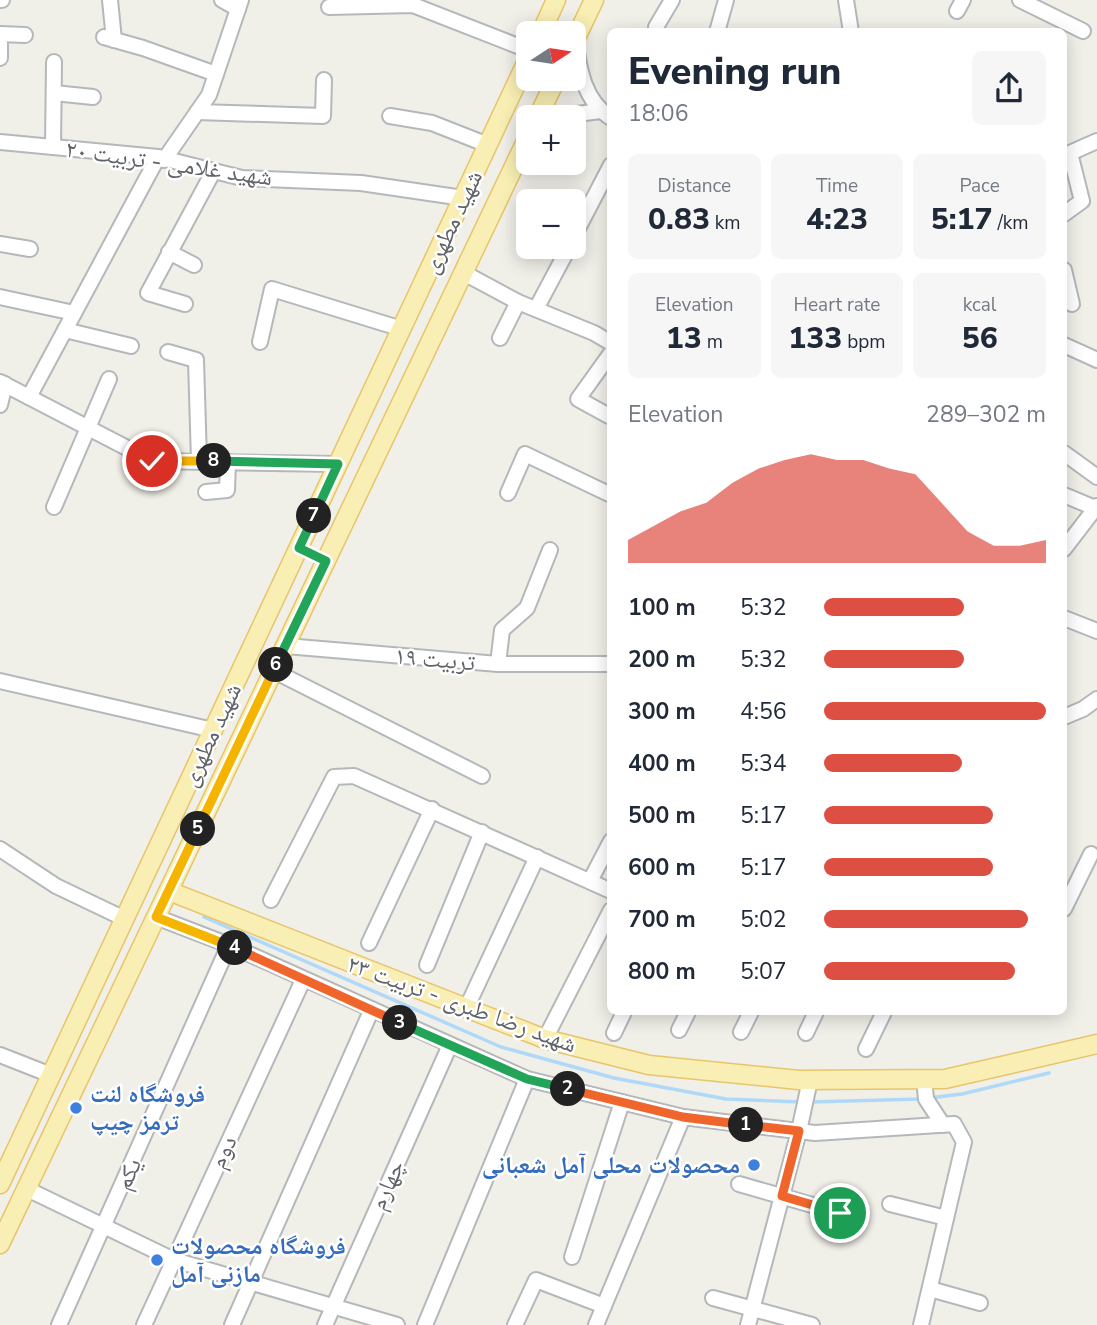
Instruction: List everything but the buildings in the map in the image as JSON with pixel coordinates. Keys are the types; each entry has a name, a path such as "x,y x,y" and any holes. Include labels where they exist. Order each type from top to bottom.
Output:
{"main road":[{"path":"546,21 556,0"},
{"path":"584,21 594,0"},
{"name":"شهید مطهری","path":"0,1184 516,85"},
{"name":"شهید مطهری","path":"0,1244 516,162"},
{"path":"299,548 326,561"},
{"name":"شهید رضا طبری - تربیت ۲۳","path":"169,891 545,1039 649,1065 810,1080 945,1079 1097,1044"}],"street":[{"path":"110,0 109,39 216,74"},
{"path":"29,397 161,158 209,95 240,4 222,0"},
{"path":"656,27 671,0"},
{"path":"718,28 726,0"},
{"path":"846,0 850,28"},
{"path":"1020,0 1066,27 1083,31"},
{"path":"329,7 413,5 516,45"},
{"path":"0,34 24,35"},
{"path":"0,43 0,58"},
{"path":"53,147 54,62"},
{"path":"197,112 323,116 324,80"},
{"path":"586,87 605,115"},
{"path":"54,93 93,97"},
{"path":"586,116 605,115"},
{"path":"390,116 432,124 488,145"},
{"path":"1067,212 1082,201 1067,153 1097,141"},
{"name":"شهید غلامی - تربیت ۲۰","path":"0,142 161,158 242,178 361,183 463,198"},
{"path":"185,304 148,293 213,172"},
{"path":"586,213 607,172"},
{"path":"0,244 30,249"},
{"path":"169,252 194,265"},
{"path":"537,309 563,259"},
{"path":"464,273 518,302 607,340"},
{"path":"1067,283 1072,304"},
{"path":"260,342 272,289 402,329"},
{"path":"0,297 74,313"},
{"path":"500,338 518,302"},
{"path":"65,330 131,346"},
{"path":"1067,346 1097,360"},
{"path":"168,352 196,360 199,461"},
{"path":"607,359 578,399 607,415"},
{"path":"54,507 108,379"},
{"path":"0,405 2,383 152,461 338,464"},
{"path":"508,492 526,454 607,493"},
{"path":"1067,455 1097,477"},
{"path":"206,492 227,490 228,462"},
{"path":"1067,496 1096,507 1067,545"},
{"name":"تربیت ۱۹","path":"286,646 498,664 502,630 527,607 550,550"},
{"path":"1067,619 1097,631"},
{"path":"498,664 607,664"},
{"path":"274,671 482,776"},
{"path":"0,681 213,730"},
{"path":"1067,718 1097,699"},
{"path":"271,900 334,777 354,776 607,889"},
{"path":"369,943 432,809"},
{"path":"427,965 482,832"},
{"path":"0,849 56,886 125,919"},
{"path":"590,881 607,849"},
{"path":"1067,903 1091,854"},
{"path":"466,1009 537,857"},
{"path":"156,917 229,945 527,1079 683,1117 815,1133 954,1124 964,1143 921,1325"},
{"path":"545,1039 607,918"},
{"name":"یکم","path":"59,1325 229,945"},
{"name":"دوم","path":"144,1325 303,980"},
{"path":"232,1325 371,1011"},
{"path":"614,1033 623,1015"},
{"path":"679,1030 686,1015"},
{"path":"741,1032 750,1015"},
{"path":"806,1033 815,1015"},
{"path":"866,1049 883,1015"},
{"name":"چهارم","path":"325,1325 450,1045"},
{"path":"0,1055 51,1075"},
{"path":"428,1320 527,1079"},
{"path":"924,1079 926,1099 943,1125"},
{"path":"748,1325 810,1080"},
{"path":"572,1257 622,1102"},
{"path":"596,1325 683,1117"},
{"path":"739,1184 840,1213"},
{"path":"27,1189 174,1260 397,1325"},
{"path":"890,1204 946,1218"},
{"path":"515,1325 536,1280 604,1306"},
{"path":"930,1289 980,1303"},
{"path":"713,1298 812,1325"}],"waterway":[{"path":"204,917 501,1047 614,1078 726,1099 802,1102"},
{"path":"929,1098 962,1094 1049,1073"},
{"path":"810,1102 921,1099"}],"place":[{"name":"فروشگاه لنت ترمز چیپ","path":"76,1108"},
{"name":"محصولات محلی آمل شعبانی","path":"754,1165"},
{"name":"فروشگاه محصولات مازنی آمل","path":"157,1260"}],"route":[{"path":"152,461 338,464 299,548 326,561 156,917 229,945 527,1079 683,1117 799,1131 782,1196 840,1213"}]}
